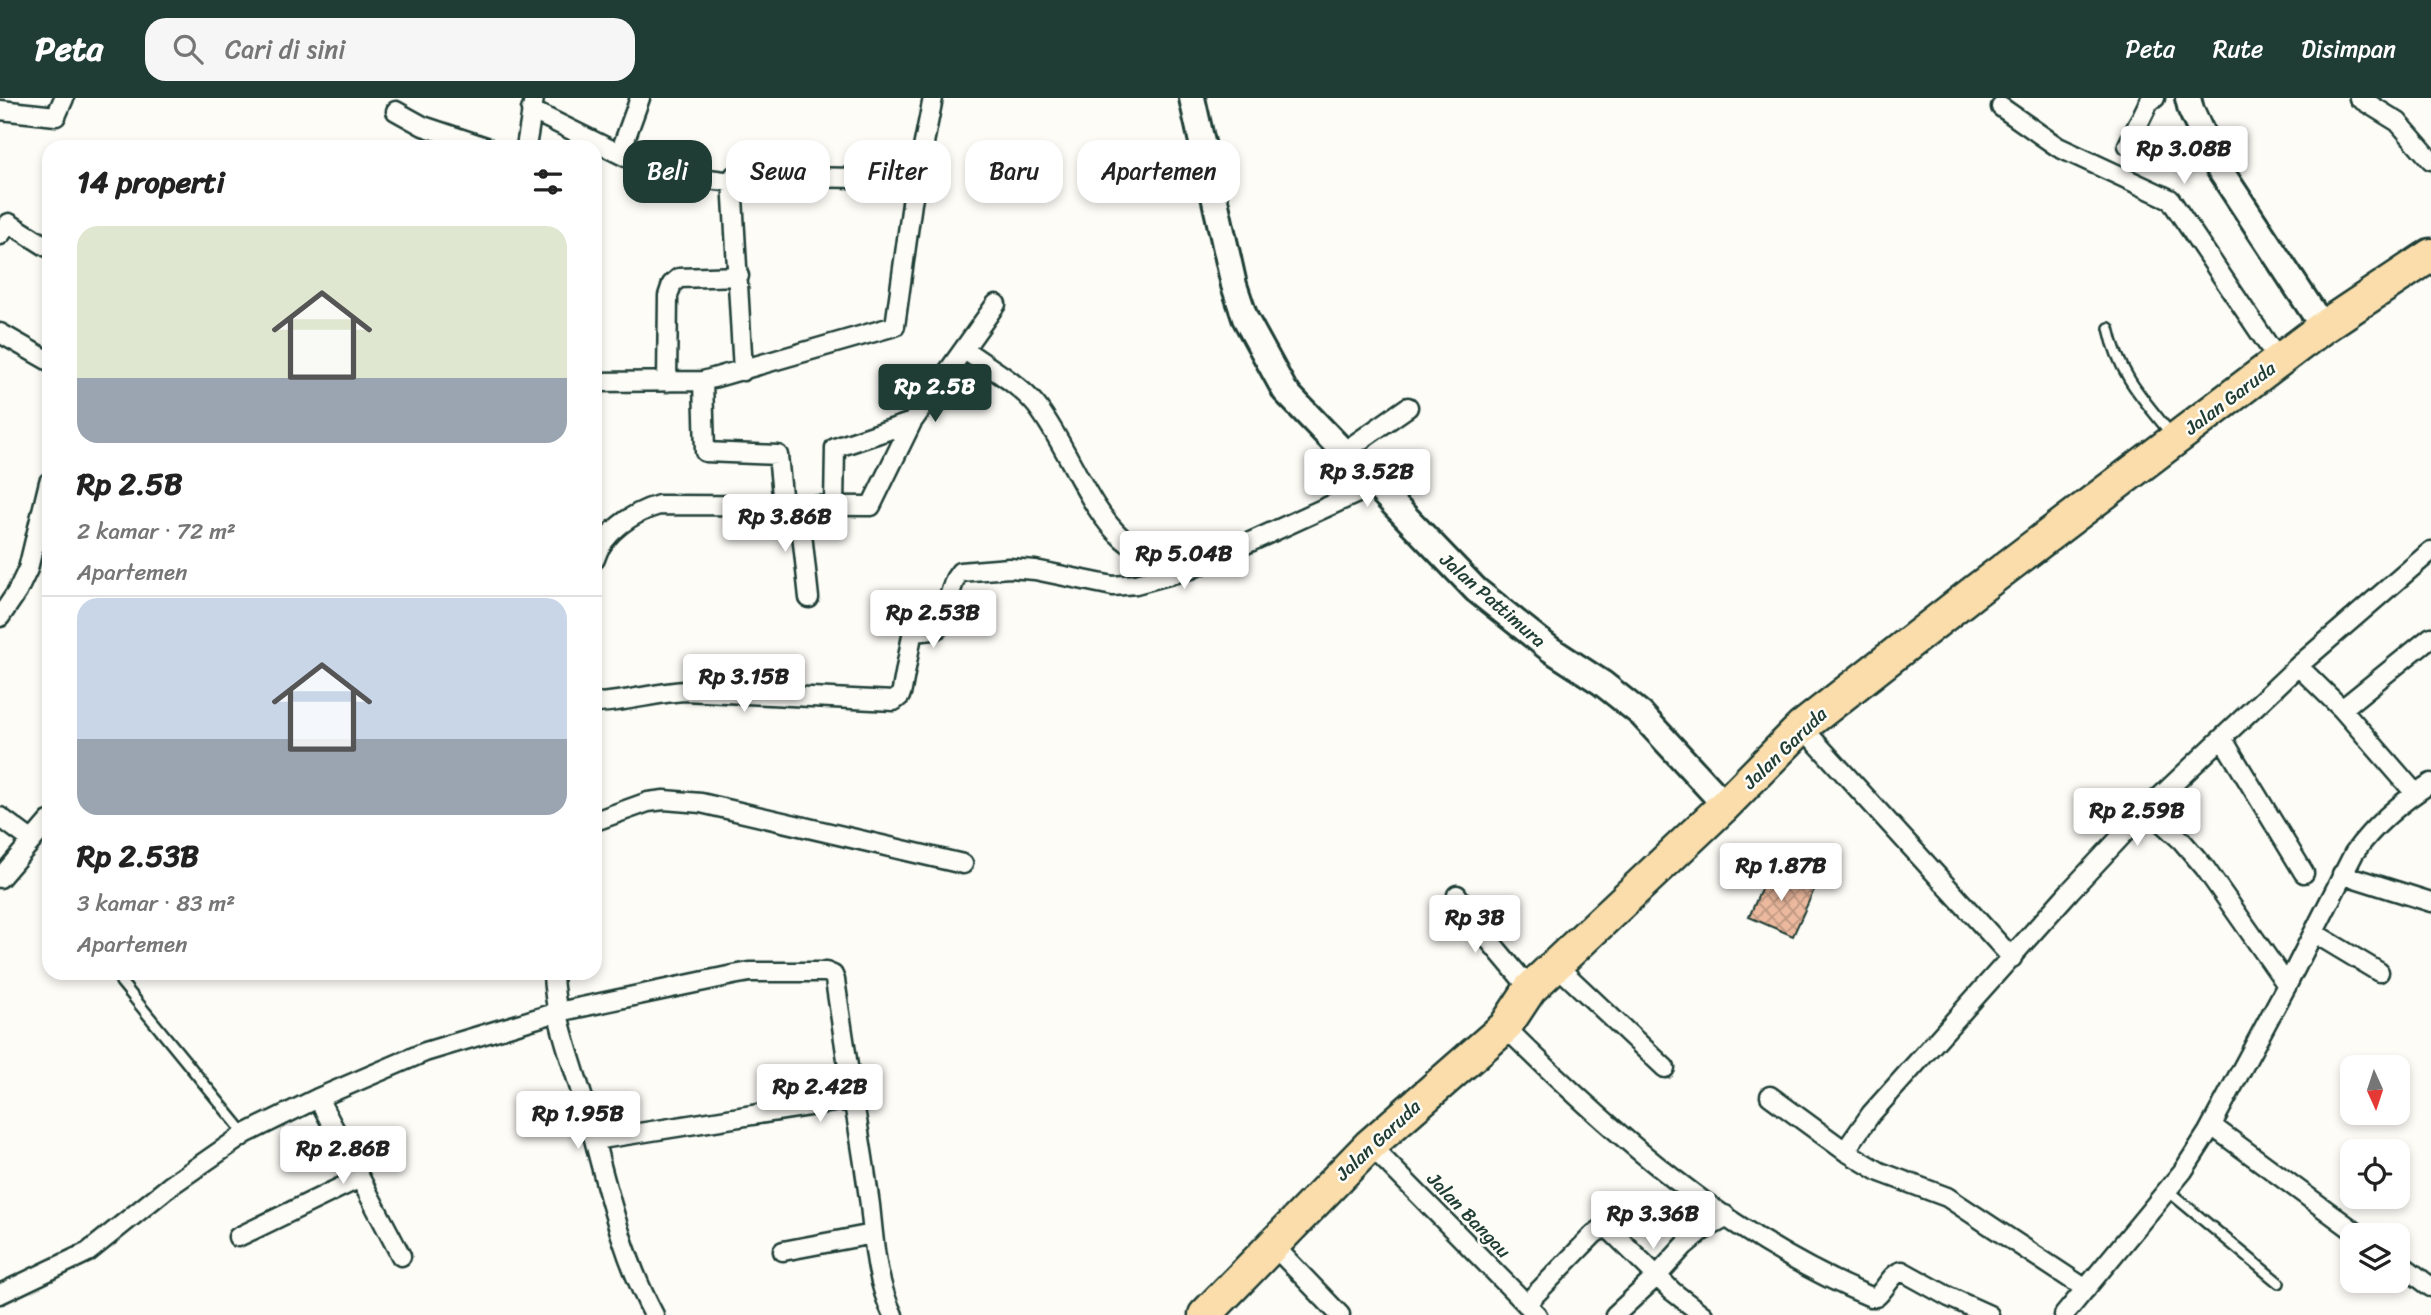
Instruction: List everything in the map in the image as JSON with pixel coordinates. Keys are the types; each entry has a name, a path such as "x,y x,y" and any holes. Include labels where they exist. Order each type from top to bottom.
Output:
{"highway":[{"name":"Jalan Garuda","path":"1205,1315 1370,1145 1505,1027 1530,989 1725,805 1802,727 2323,327 2431,255"}],"street":[{"path":"0,110 56,116 64,98"},
{"path":"620,153 640,98"},
{"path":"925,140 933,98"},
{"name":"Jalan Pattimura","path":"1192,98 1234,285 1245,318 1285,391 1476,590 1550,649 1602,683 1641,714 1725,805"},
{"path":"2128,145 2149,102 2155,98"},
{"path":"2188,98 2216,164 2323,327"},
{"path":"2359,98 2398,122 2431,160"},
{"path":"527,140 532,104 597,140"},
{"path":"2001,107 2058,147 2170,199 2279,361"},
{"path":"396,111 422,127 464,140"},
{"path":"602,143 644,166 668,174 726,181"},
{"path":"734,203 743,370"},
{"path":"602,382 703,380 895,326 914,203"},
{"path":"0,235 9,223 42,244"},
{"path":"667,382 668,296 672,284 679,278 739,276"},
{"path":"602,545 618,526 645,509 659,505 683,503 871,506 912,422 971,354 996,304"},
{"path":"0,333 42,357"},
{"path":"971,354 1012,382 1034,404 1047,421 1104,519 1124,540 1147,553 1191,569"},
{"path":"703,380 705,452 778,455 791,505 809,598"},
{"path":"1342,453 1408,407"},
{"path":"834,505 835,448 912,422"},
{"path":"602,703 684,691 894,701 902,690 912,635 918,631 938,628 960,572 1009,568 1035,570 1113,586 1125,586 1191,569 1375,485"},
{"path":"0,617 28,569 42,511"},
{"path":"1845,1151 1871,1114 2147,809 2298,666 2431,551"},
{"path":"2342,709 2431,637"},
{"path":"2298,666 2342,709 2415,793"},
{"path":"1802,727 2012,958"},
{"path":"2222,738 2304,873"},
{"path":"2064,1315 2167,1190 2212,1126 2314,933 2342,874 2367,835 2391,811 2431,783"},
{"path":"602,818 648,802 664,800 701,803 963,864"},
{"path":"2147,809 2181,840 2205,868 2287,985"},
{"path":"0,817 31,840"},
{"path":"0,878 42,828"},
{"path":"2342,874 2431,902"},
{"path":"1457,895 1473,921 1530,989"},
{"path":"2314,933 2379,972"},
{"path":"1555,964 1665,1068"},
{"path":"0,1294 88,1252 170,1186 245,1134 318,1098 425,1052 558,1012 733,975 750,972 830,973 835,980 862,1140 873,1234 882,1283 893,1315"},
{"path":"554,980 558,1012 594,1140 639,1286 653,1315"},
{"path":"1505,1027 1608,1126 1651,1162 1786,1256 1871,1297 1882,1293 1896,1273 1902,1271 1989,1315"},
{"path":"1770,1096 1845,1151 1892,1179 1927,1188 1947,1197 2086,1289"},
{"path":"318,1098 401,1256"},
{"path":"594,1140 853,1099"},
{"path":"2212,1126 2343,1223"},
{"name":"Jalan Bangau","path":"1370,1145 1532,1310"},
{"path":"239,1237 360,1178"},
{"path":"1615,1315 1657,1276 1684,1246 1702,1231 1722,1220 1725,1215"},
{"path":"1532,1310 1538,1289 1600,1230 1609,1229 1657,1276 1703,1315"},
{"path":"783,1251 873,1234"},
{"path":"1272,1244 1340,1315"},
{"path":"2410,1271 2431,1287"}],"lane":[{"path":"2109,328 2120,365 2175,440"},
{"path":"121,982 245,1134"},
{"path":"2167,1190 2279,1283"}],"building":[{"path":"1769,871 1814,890 1793,936 1749,917"}]}
